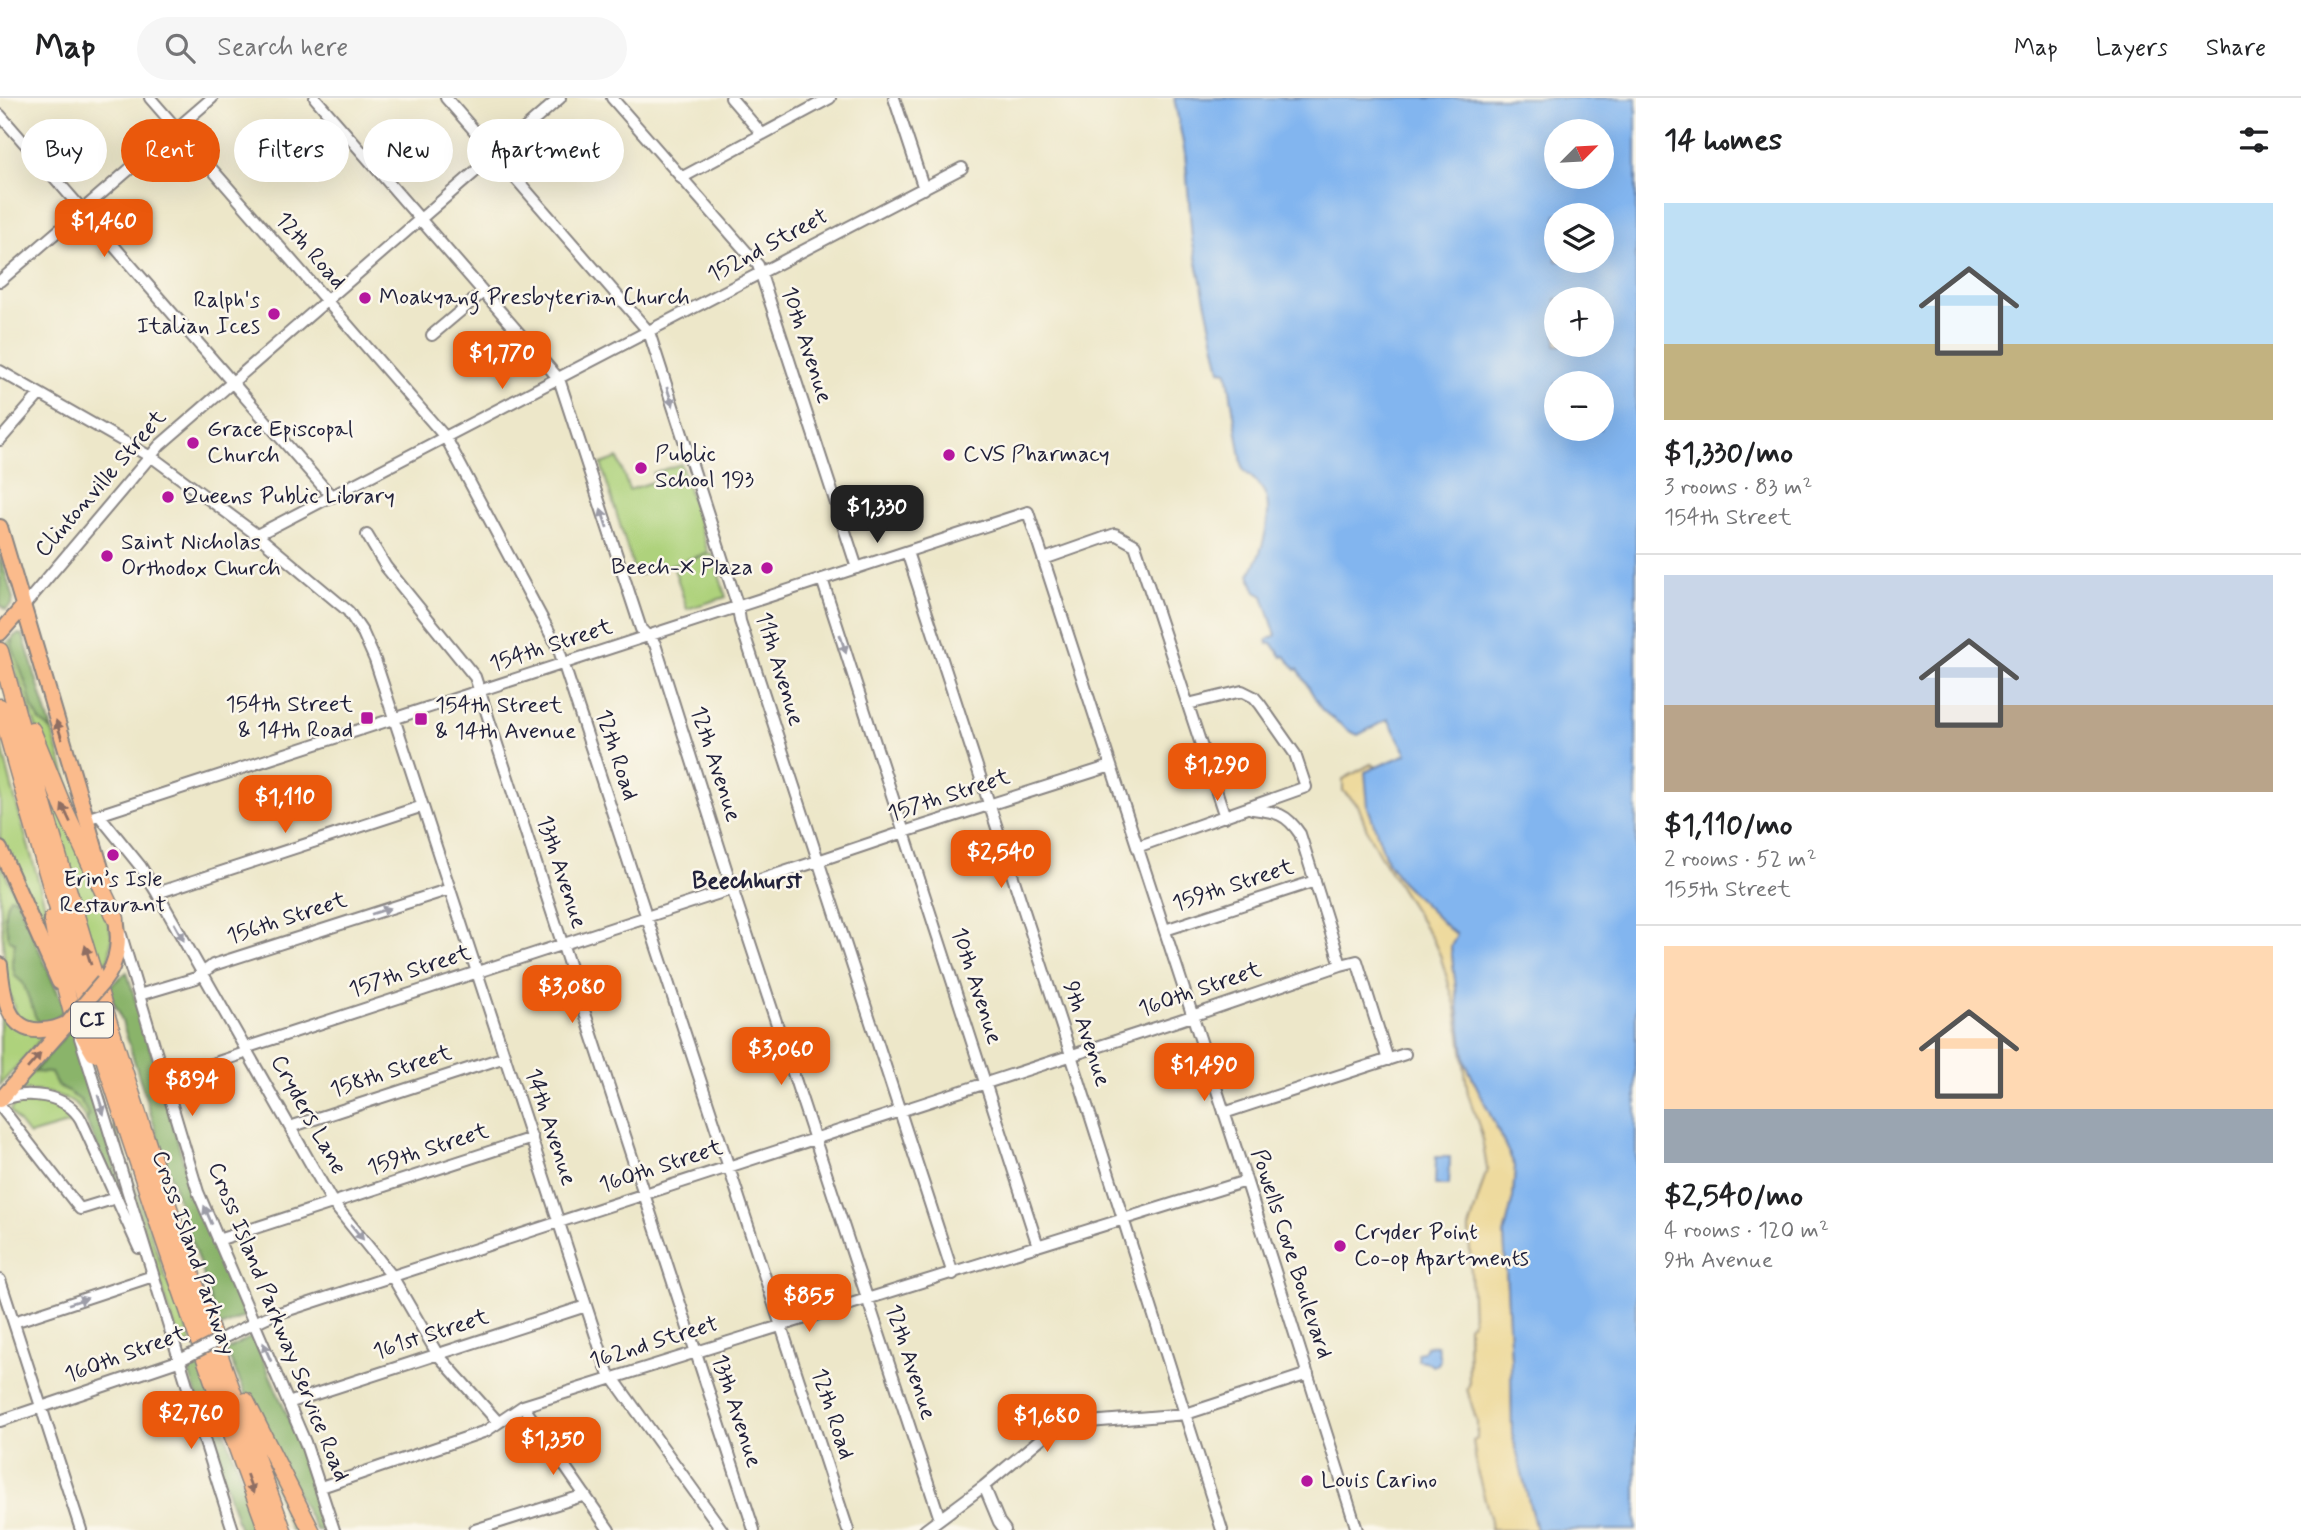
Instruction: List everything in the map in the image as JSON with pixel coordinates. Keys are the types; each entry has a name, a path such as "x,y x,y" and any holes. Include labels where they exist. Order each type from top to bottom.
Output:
{"highway":[{"path":"0,642 48,771 117,919"},
{"name":"Cross Island Parkway","path":"0,650 86,950 138,1114 210,1327 283,1530"},
{"name":"Cross Island Parkway","path":"0,707 104,1059 150,1201 267,1530"},
{"path":"37,838 70,1020 86,1037 97,1060 150,1201"},
{"path":"210,1327 312,1530"}],"main road":[{"name":"Cross Island Parkway Service Road","path":"0,527 23,607 92,817 117,919"},
{"name":"Clintonville Street","path":"0,633 23,607"},
{"path":"0,849 47,953 70,1020"},
{"path":"0,1102 111,971 116,959 117,919"},
{"path":"0,965 5,1001 18,1023 39,1031 56,1028 70,1020"}],"street":[{"name":"12th Road","path":"150,98 168,119"},
{"path":"188,119 212,98"},
{"name":"12th Avenue","path":"315,98 559,379 641,629 654,643 940,1520"},
{"name":"11th Avenue","path":"446,98 467,122"},
{"name":"Clintonville Street","path":"536,119 560,98"},
{"name":"10th Avenue","path":"612,98 758,265 856,568"},
{"path":"731,98 762,135"},
{"path":"681,178 830,98"},
{"path":"894,98 924,189"},
{"path":"0,115 332,497"},
{"name":"152nd Street","path":"257,535 962,168"},
{"path":"0,281 121,176"},
{"name":"12th Road","path":"220,179 446,438 564,663 848,1530"},
{"name":"Clintonville Street","path":"23,607 160,444 467,179"},
{"name":"11th Avenue","path":"519,182 649,332 738,607 740,621 953,1274"},
{"path":"432,335 483,292"},
{"name":"14th Avenue","path":"0,371 149,457 257,535 348,611 371,649 611,1378 722,1530"},
{"path":"0,440 39,395"},
{"name":"154th Street","path":"92,817 1028,512"},
{"name":"Powells Cove Boulevard","path":"1028,512 1357,1530"},
{"path":"1044,559 1115,534 1135,545 1225,817"},
{"name":"13th Avenue","path":"367,535 386,567 475,677 754,1530"},
{"name":"9th Avenue","path":"907,552 1222,1530"},
{"name":"10th Avenue","path":"822,579 1038,1246"},
{"path":"1137,847 1306,788 1295,754 1254,697 1241,691 1188,704"},
{"name":"157th Street","path":"164,1080 242,1054 251,1046 1111,766"},
{"path":"157,893 423,806"},
{"path":"1249,808 1282,814 1293,823 1300,834 1341,965 1357,961 1388,1060"},
{"name":"Cryders Lane","path":"92,817 141,867 333,1203 392,1276 438,1355 498,1422"},
{"name":"159th Street","path":"1165,930 1315,881"},
{"name":"156th Street","path":"139,995 196,978 213,965 450,889"},
{"name":"Cross Island Parkway Service Road","path":"117,919 196,1186 288,1403 321,1487 334,1530"},
{"name":"160th Street","path":"0,1421 178,1362 254,1323 392,1276 1341,965"},
{"path":"70,1020 233,1530"},
{"path":"1224,1113 1405,1054"},
{"name":"158th Street","path":"290,1126 505,1057"},
{"path":"116,1198 80,1209 0,1102 15,1096 37,1096 50,1097 71,1107 79,1117 153,1276"},
{"name":"159th Street","path":"219,1240 532,1138"},
{"name":"162nd Street","path":"321,1487 486,1431 523,1406 1246,1181"},
{"path":"14,1322 153,1276"},
{"path":"0,1280 81,1530"},
{"name":"161st Street","path":"288,1403 586,1306"},
{"path":"925,1530 1044,1436 1058,1428 1089,1422 1186,1415 1308,1374"},
{"path":"523,1406 609,1530"},
{"path":"984,1486 1005,1530"},
{"path":"475,1530 585,1495"}],"green space":[{"path":"618,458 629,490 655,481 653,473 681,464 708,553 636,576 601,464"},
{"path":"712,553 726,597 687,609 673,565"},
{"path":"0,554 13,599 6,610 0,605"},
{"path":"18,634 23,635 83,833 46,755 6,644"},
{"path":"23,635 52,731 40,721 32,707 12,646 14,636"},
{"path":"0,737 44,904 54,961 0,837"},
{"path":"39,758 100,895 110,929 112,937 109,959 99,970 51,810 53,807"},
{"path":"0,861 65,1009 53,1021 43,1026 17,1018 6,982"},
{"path":"10,897 17,899 65,1009 55,1020 40,1023 23,983 15,976 12,962 15,942 9,940 5,918"},
{"path":"127,972 192,1190 245,1316 221,1327 212,1310 206,1283 119,1012 106,989"},
{"path":"4,1015 44,1036 0,1085 0,1026"},
{"path":"72,1027 130,1220 96,1140 76,1105 55,1095 17,1089"},
{"path":"72,1027 120,1183 114,1185 86,1121 89,1115 80,1100 57,1085 51,1073 34,1072"},
{"path":"37,1101 63,1109 74,1122 29,1135 10,1111 15,1102"},
{"path":"115,1127 165,1276 192,1342 183,1346 180,1345 113,1128"},
{"path":"253,1336 306,1459 329,1530 316,1530 255,1414 226,1351"},
{"path":"199,1363 261,1530 240,1530 188,1369"},
{"path":"253,1429 307,1530 290,1530"}],"sand":[{"path":"1371,764 1379,768 1368,807 1387,861 1401,881 1457,934 1451,947 1465,1062 1515,1166 1513,1198 1504,1235 1512,1433 1536,1530 1490,1530 1491,1521 1477,1471 1473,1441 1477,1439 1477,1423 1467,1389 1468,1326 1473,1320 1469,1229 1487,1169 1481,1132 1468,1094 1456,1008 1440,955 1379,854 1358,805 1343,791 1343,779"}],"water":[{"path":"1174,98 1636,98 1636,1530 1536,1530 1512,1433 1504,1235 1513,1198 1515,1166 1465,1062 1451,947 1457,934 1401,881 1387,861 1368,807 1365,772 1407,754 1388,719 1358,735 1349,731 1322,710 1298,669 1296,670 1285,656 1282,657 1272,643 1268,644 1267,640 1276,635 1263,596 1256,592 1249,575 1264,539 1268,518 1267,500 1261,488 1243,470 1227,371 1220,370 1192,239 1185,153"},
{"path":"1436,1157 1450,1157 1449,1185 1435,1185"},
{"path":"1437,1345 1440,1360 1438,1364 1433,1366 1418,1360 1417,1353 1423,1352 1426,1346"}],"place":[{"name":"Moakyang Presbyterian Church","path":"365,298"},
{"name":"Ralph's Italian Ices","path":"274,314"},
{"name":"Grace Episcopal Church","path":"193,443"},
{"name":"CVS Pharmacy","path":"949,455"},
{"name":"Public School 193","path":"641,468"},
{"name":"Queens Public Library","path":"168,497"},
{"name":"Saint Nicholas Orthodox Church","path":"107,556"},
{"name":"Beech-X Plaza","path":"767,568"},
{"name":"154th Street & 14th Road","path":"367,718"},
{"name":"154th Street & 14th Avenue","path":"421,719"},
{"name":"Erin’s Isle Restaurant","path":"113,855"},
{"name":"Cryder Point Co-op Apartments","path":"1340,1246"},
{"name":"Louis Carino","path":"1307,1481"}],"district":[{"name":"Beechhurst","path":"747,881"}]}
